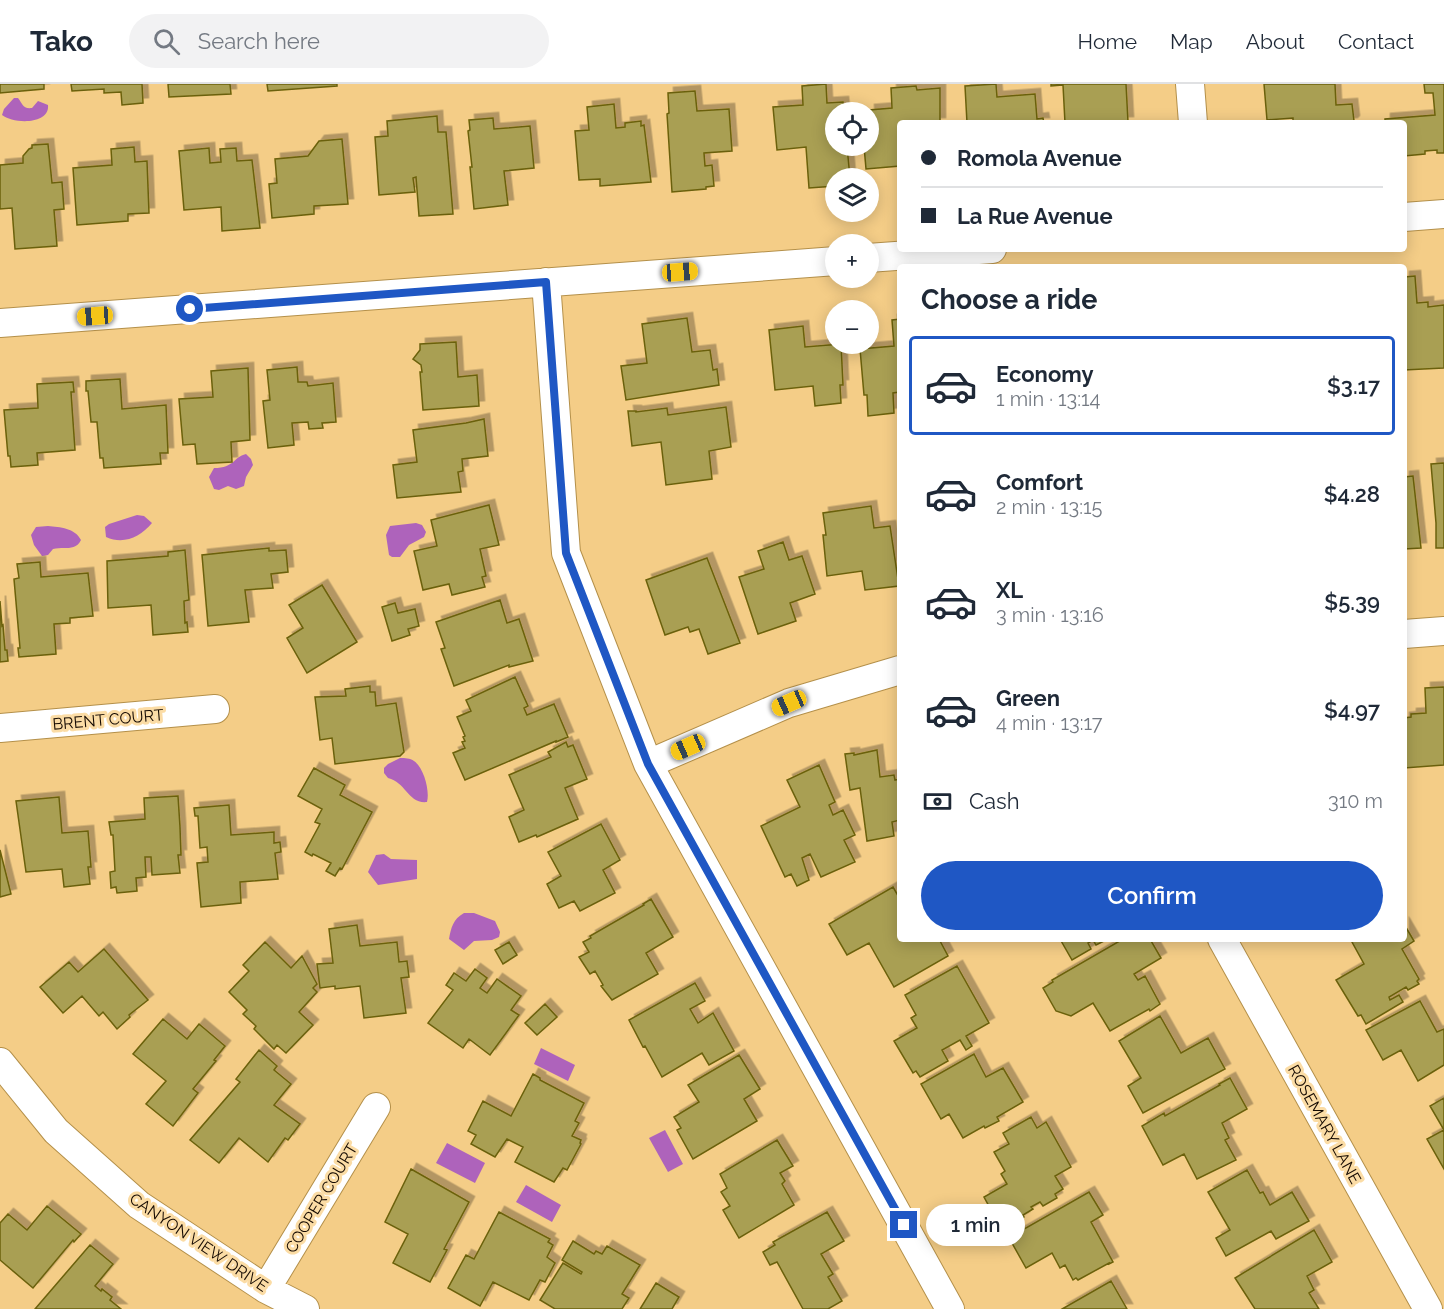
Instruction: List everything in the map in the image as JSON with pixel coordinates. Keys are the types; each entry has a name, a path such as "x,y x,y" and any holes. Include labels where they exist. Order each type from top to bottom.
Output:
{"street":[{"path":"1190,84 1193,120"},
{"path":"1407,217 1444,214"},
{"path":"879,257 951,252"},
{"path":"0,323 825,262"},
{"path":"546,282 566,553 648,764 951,1309"},
{"path":"1407,634 1444,632"},
{"path":"648,764 789,703 897,671"},
{"name":"BRENT COURT","path":"0,728 215,709"},
{"name":"ROSEMARY LANE","path":"1224,942 1428,1309"},
{"name":"CANYON VIEW DRIVE","path":"0,1062 56,1131 139,1205 266,1289 305,1309"},
{"name":"COOPER COURT","path":"266,1289 376,1107"}],"shaded area":[{"path":"14,98 18,98 26,108 32,108 38,101 48,105 47,112 30,121 7,118 2,115 4,109"},
{"path":"246,454 253,465 244,486 236,489 228,486 219,490 214,489 209,477 214,468 226,466"},
{"path":"137,515 144,516 152,523 137,536 125,540 106,537 105,527 109,524"},
{"path":"416,523 422,525 426,532 424,537 409,545 400,557 389,555 386,535 390,526"},
{"path":"48,526 75,533 81,540 79,544 69,548 53,549 48,555 42,556 34,545 31,535 36,527"},
{"path":"400,758 407,758 418,764 427,786 427,802 415,800 384,773 384,768 388,764"},
{"path":"384,854 391,859 417,860 417,879 378,885 368,872 376,855"},
{"path":"464,913 474,913 495,921 500,932 499,937 492,940 474,941 464,950 449,939 455,921"},
{"path":"541,1048 575,1065 568,1081 534,1064"},
{"path":"665,1130 683,1164 668,1172 649,1138"},
{"path":"447,1143 485,1163 475,1183 436,1163"},
{"path":"526,1185 561,1205 552,1222 516,1202"}],"building":[{"path":"0,84 44,84 44,89 0,93"},
{"path":"71,84 142,84 143,103 122,105 121,92 104,93 104,89 72,91"},
{"path":"168,84 230,84 231,94 169,97"},
{"path":"267,84 337,84 337,86 268,91"},
{"path":"826,84 825,156 848,156 849,168 825,168 825,187 809,188 806,147 777,150 773,107 803,105 802,86"},
{"path":"996,84 997,97 1035,94 1037,119 1043,118 1043,120 967,120 965,86"},
{"path":"1051,84 1126,84 1128,120 1065,120 1063,85 1051,86"},
{"path":"1264,84 1335,84 1336,105 1352,104 1354,120 1293,120 1293,118 1267,120"},
{"path":"1424,84 1444,84 1444,153 1437,153 1437,150 1407,156 1407,120 1385,119 1435,115 1433,93 1425,93"},
{"path":"916,86 917,90 940,88 940,120 897,120 897,166 866,168 865,156 879,156 879,109 892,108 891,88"},
{"path":"695,91 697,111 729,109 732,151 704,153 705,166 712,165 714,186 706,187 706,189 672,192 667,114 669,113 668,93"},
{"path":"614,104 616,128 625,127 625,123 641,121 641,126 644,125 651,182 600,186 600,179 579,180 575,131 589,130 587,107"},
{"path":"437,116 438,132 446,132 453,214 419,216 416,177 413,178 415,192 379,195 375,137 388,136 387,121"},
{"path":"493,118 494,129 530,126 534,168 504,171 508,205 474,209 469,120"},
{"path":"342,139 348,204 314,206 314,214 272,218 269,184 277,183 275,159 308,156 319,141"},
{"path":"48,144 52,183 62,182 64,209 54,210 57,246 15,249 12,208 0,209 0,165 23,163 23,156 32,148 32,145"},
{"path":"134,147 135,162 147,161 149,213 128,214 128,221 77,225 73,168 112,165 111,149"},
{"path":"209,148 210,163 221,162 220,149 236,148 237,161 252,160 260,228 222,231 221,207 184,210 179,151"},
{"path":"1415,276 1417,303 1428,302 1428,307 1444,305 1444,368 1407,370 1407,277"},
{"path":"687,318 692,352 710,350 713,370 717,369 719,385 626,400 621,366 647,363 642,324"},
{"path":"897,319 897,392 893,393 894,413 868,416 860,354 879,354 879,347 894,346 892,320"},
{"path":"803,326 805,347 825,345 825,354 841,354 843,385 840,385 841,403 815,406 813,386 775,390 769,330"},
{"path":"456,342 458,377 477,375 479,406 423,410 421,365 413,359 420,350 420,344"},
{"path":"297,367 298,382 307,382 308,386 333,383 336,422 322,423 323,428 309,429 308,422 292,423 294,445 268,448 263,401 270,400 267,370"},
{"path":"248,368 250,440 231,442 232,462 197,464 195,444 183,445 179,399 213,397 211,371"},
{"path":"120,379 122,409 166,405 168,453 160,453 161,464 104,468 103,458 100,458 97,422 91,422 86,381"},
{"path":"73,382 74,392 71,392 75,450 37,453 38,465 11,467 4,410 38,408 37,384"},
{"path":"726,407 731,447 709,451 712,479 666,485 661,442 632,446 628,411 667,408 668,415"},
{"path":"484,419 488,456 462,459 463,471 458,472 461,492 397,498 393,465 417,462 413,430"},
{"path":"1444,463 1444,548 1436,548 1431,464"},
{"path":"1413,476 1421,548 1407,549 1407,477"},
{"path":"489,505 499,545 480,549 486,576 482,577 485,587 452,595 449,584 423,590 414,551 437,546 431,520"},
{"path":"871,506 874,528 890,526 897,586 865,590 862,571 827,576 823,513"},
{"path":"783,542 789,560 802,556 815,594 790,603 796,621 758,634 739,577 764,569 758,551"},
{"path":"269,548 269,551 286,550 288,572 271,574 273,588 245,590 249,622 208,626 202,555"},
{"path":"185,550 189,600 184,601 185,623 187,622 188,632 153,635 151,605 108,608 107,561 168,556 168,552"},
{"path":"707,558 740,643 708,654 699,629 690,632 688,627 665,635 646,580"},
{"path":"40,562 41,577 88,573 93,616 70,618 70,623 54,624 56,654 19,657 14,579 19,578 17,564"},
{"path":"322,585 357,642 307,673 287,638 303,628 289,605"},
{"path":"500,600 507,623 519,619 533,661 509,667 509,665 454,686 441,649 445,648 436,622"},
{"path":"0,601 8,661 0,662"},
{"path":"395,603 398,613 415,609 419,626 408,629 410,635 392,641 382,607"},
{"path":"515,677 528,706 524,708 527,715 554,704 568,737 465,780 453,753 465,748 462,742 465,741 463,737 465,736 457,717 471,711 466,700"},
{"path":"370,686 370,692 375,692 376,706 396,703 404,752 400,756 335,764 332,738 320,740 315,697 346,696 345,689"},
{"path":"1444,687 1444,765 1407,768 1407,718 1411,717 1411,714 1426,713 1425,688"},
{"path":"566,742 568,747 573,745 587,779 565,788 578,819 537,837 536,835 519,842 509,817 524,810 509,775 551,757 548,752"},
{"path":"877,750 880,777 894,775 895,780 897,780 897,821 892,822 894,836 867,841 860,788 850,790 845,754 854,753 854,755"},
{"path":"819,765 835,802 829,805 833,815 843,810 855,835 844,840 855,862 821,877 810,854 802,858 809,880 797,886 791,874 785,877 761,826 800,807 787,780"},
{"path":"314,768 345,785 340,795 372,812 342,869 340,868 335,876 326,871 331,863 305,852 320,824 315,822 322,809 298,796"},
{"path":"178,796 180,873 152,875 151,857 145,857 146,877 136,878 137,891 117,893 116,887 111,888 110,872 115,871 113,835 111,835 109,822 145,819 144,798"},
{"path":"59,797 62,833 88,831 90,884 64,887 62,869 26,872 16,801"},
{"path":"229,805 231,835 274,832 274,843 280,842 281,852 275,853 278,879 240,882 241,903 201,907 197,863 208,862 207,847 200,848 198,816 195,816 194,808"},
{"path":"601,824 620,860 603,870 615,893 580,911 574,901 559,908 547,884 561,876 548,852"},
{"path":"0,850 11,894 0,897"},
{"path":"893,887 897,894 897,942 941,942 948,956 894,987 869,943 847,955 829,924"},
{"path":"651,899 673,937 646,953 658,974 612,1000 601,986 603,985 595,971 590,974 579,957 589,952 583,942"},
{"path":"357,925 360,946 397,942 399,962 407,961 409,977 401,978 406,1013 364,1018 360,986 320,988 317,964 333,963 329,929"},
{"path":"1407,929 1414,941 1402,949 1419,979 1417,981 1419,984 1408,990 1406,987 1389,997 1390,1000 1399,995 1403,1002 1366,1024 1361,1015 1358,1016 1336,980 1364,964 1352,942 1407,942"},
{"path":"265,942 291,968 302,956 317,984 313,988 317,992 299,1012 313,1025 286,1053 277,1045 274,1049 254,1029 256,1026 243,1014 247,1010 229,992 249,971 243,965"},
{"path":"509,942 517,955 503,964 495,950"},
{"path":"1062,942 1090,942 1088,943 1091,949 1072,960"},
{"path":"1118,942 1152,942 1161,958 1134,974 1138,980 1145,976 1160,1004 1110,1031 1093,1003 1071,1016 1056,1011 1043,988 1053,982 1052,980"},
{"path":"104,949 148,1000 129,1015 130,1017 117,1029 103,1012 99,1016 82,996 63,1013 40,987 69,962 78,972"},
{"path":"957,966 989,1023 966,1036 972,1046 966,1050 960,1040 942,1050 948,1061 920,1077 916,1071 913,1073 894,1041 917,1028 911,1018 916,1015 905,995"},
{"path":"475,969 487,978 480,988 487,993 497,979 521,996 511,1010 519,1015 490,1055 469,1039 463,1048 428,1023 453,990 446,985 454,973 466,981"},
{"path":"695,983 705,1001 690,1009 698,1023 713,1013 734,1051 709,1065 702,1053 662,1077 629,1020"},
{"path":"1420,1001 1437,1032 1444,1029 1444,1065 1418,1081 1401,1050 1383,1060 1366,1030"},
{"path":"545,1004 557,1017 537,1035 525,1023"},
{"path":"1160,1016 1181,1053 1208,1038 1225,1069 1143,1113 1128,1086 1141,1078 1119,1041"},
{"path":"163,1019 187,1039 199,1024 225,1046 193,1089 198,1093 173,1126 146,1104 166,1081 133,1054"},
{"path":"259,1050 277,1066 274,1070 291,1084 274,1105 300,1124 288,1140 285,1138 268,1162 239,1138 219,1163 190,1140 240,1082 236,1079"},
{"path":"974,1054 986,1077 1003,1068 1023,1102 997,1117 999,1121 985,1128 984,1126 963,1138 949,1114 941,1119 921,1084"},
{"path":"739,1055 760,1089 744,1099 757,1121 693,1159 677,1130 681,1128 674,1117 699,1102 688,1085"},
{"path":"533,1074 584,1103 575,1121 579,1123 572,1136 581,1140 581,1144 567,1170 563,1168 554,1182 515,1162 523,1147 507,1139 495,1157 471,1144 476,1135 468,1131 483,1101 511,1116"},
{"path":"1230,1078 1247,1109 1222,1123 1229,1138 1225,1140 1236,1160 1197,1179 1184,1154 1163,1165 1142,1126 1164,1113 1165,1116"},
{"path":"1444,1098 1444,1130 1430,1106"},
{"path":"1031,1117 1037,1128 1046,1122 1071,1167 1055,1176 1063,1189 1055,1194 1057,1198 1043,1206 1040,1202 1031,1207 1033,1209 1023,1215 1024,1217 1002,1230 984,1197 1007,1184 1001,1174 1005,1171 994,1152 1009,1144 1003,1133"},
{"path":"1444,1130 1444,1169 1427,1139"},
{"path":"777,1140 793,1166 780,1173 785,1181 782,1184 794,1205 739,1238 723,1210 730,1206 721,1192 727,1188 720,1174"},
{"path":"411,1169 469,1202 444,1249 447,1250 430,1282 393,1263 408,1234 385,1222"},
{"path":"1247,1170 1270,1205 1292,1192 1309,1221 1276,1239 1271,1231 1226,1256 1216,1238 1230,1230 1208,1192"},
{"path":"1089,1192 1103,1215 1091,1222 1113,1262 1078,1280 1076,1278 1073,1280 1065,1265 1060,1268 1052,1253 1026,1268 1008,1236"},
{"path":"47,1206 81,1234 74,1242 73,1240 33,1288 0,1260 0,1223 8,1214 27,1230"},
{"path":"499,1212 550,1239 548,1242 553,1245 547,1257 555,1263 545,1282 540,1280 529,1300 493,1282 480,1306 448,1288 466,1255 474,1259"},
{"path":"827,1212 844,1241 821,1254 833,1274 828,1277 842,1301 828,1309 803,1309 777,1262 770,1265 763,1252 775,1245 773,1242"},
{"path":"1314,1230 1332,1262 1307,1276 1314,1290 1309,1293 1319,1309 1255,1309 1235,1278"},
{"path":"573,1241 594,1254 596,1251 602,1254 607,1246 640,1265 622,1294 629,1298 622,1309 555,1309 540,1300 563,1263 581,1274 582,1272 562,1260"},
{"path":"90,1245 113,1264 95,1286 112,1297 110,1300 121,1309 35,1309"},
{"path":"1111,1281 1127,1309 1062,1309"},
{"path":"656,1283 679,1297 672,1309 640,1309"}],"route":[{"path":"190,309 546,282 566,553 648,764 904,1225"}]}
